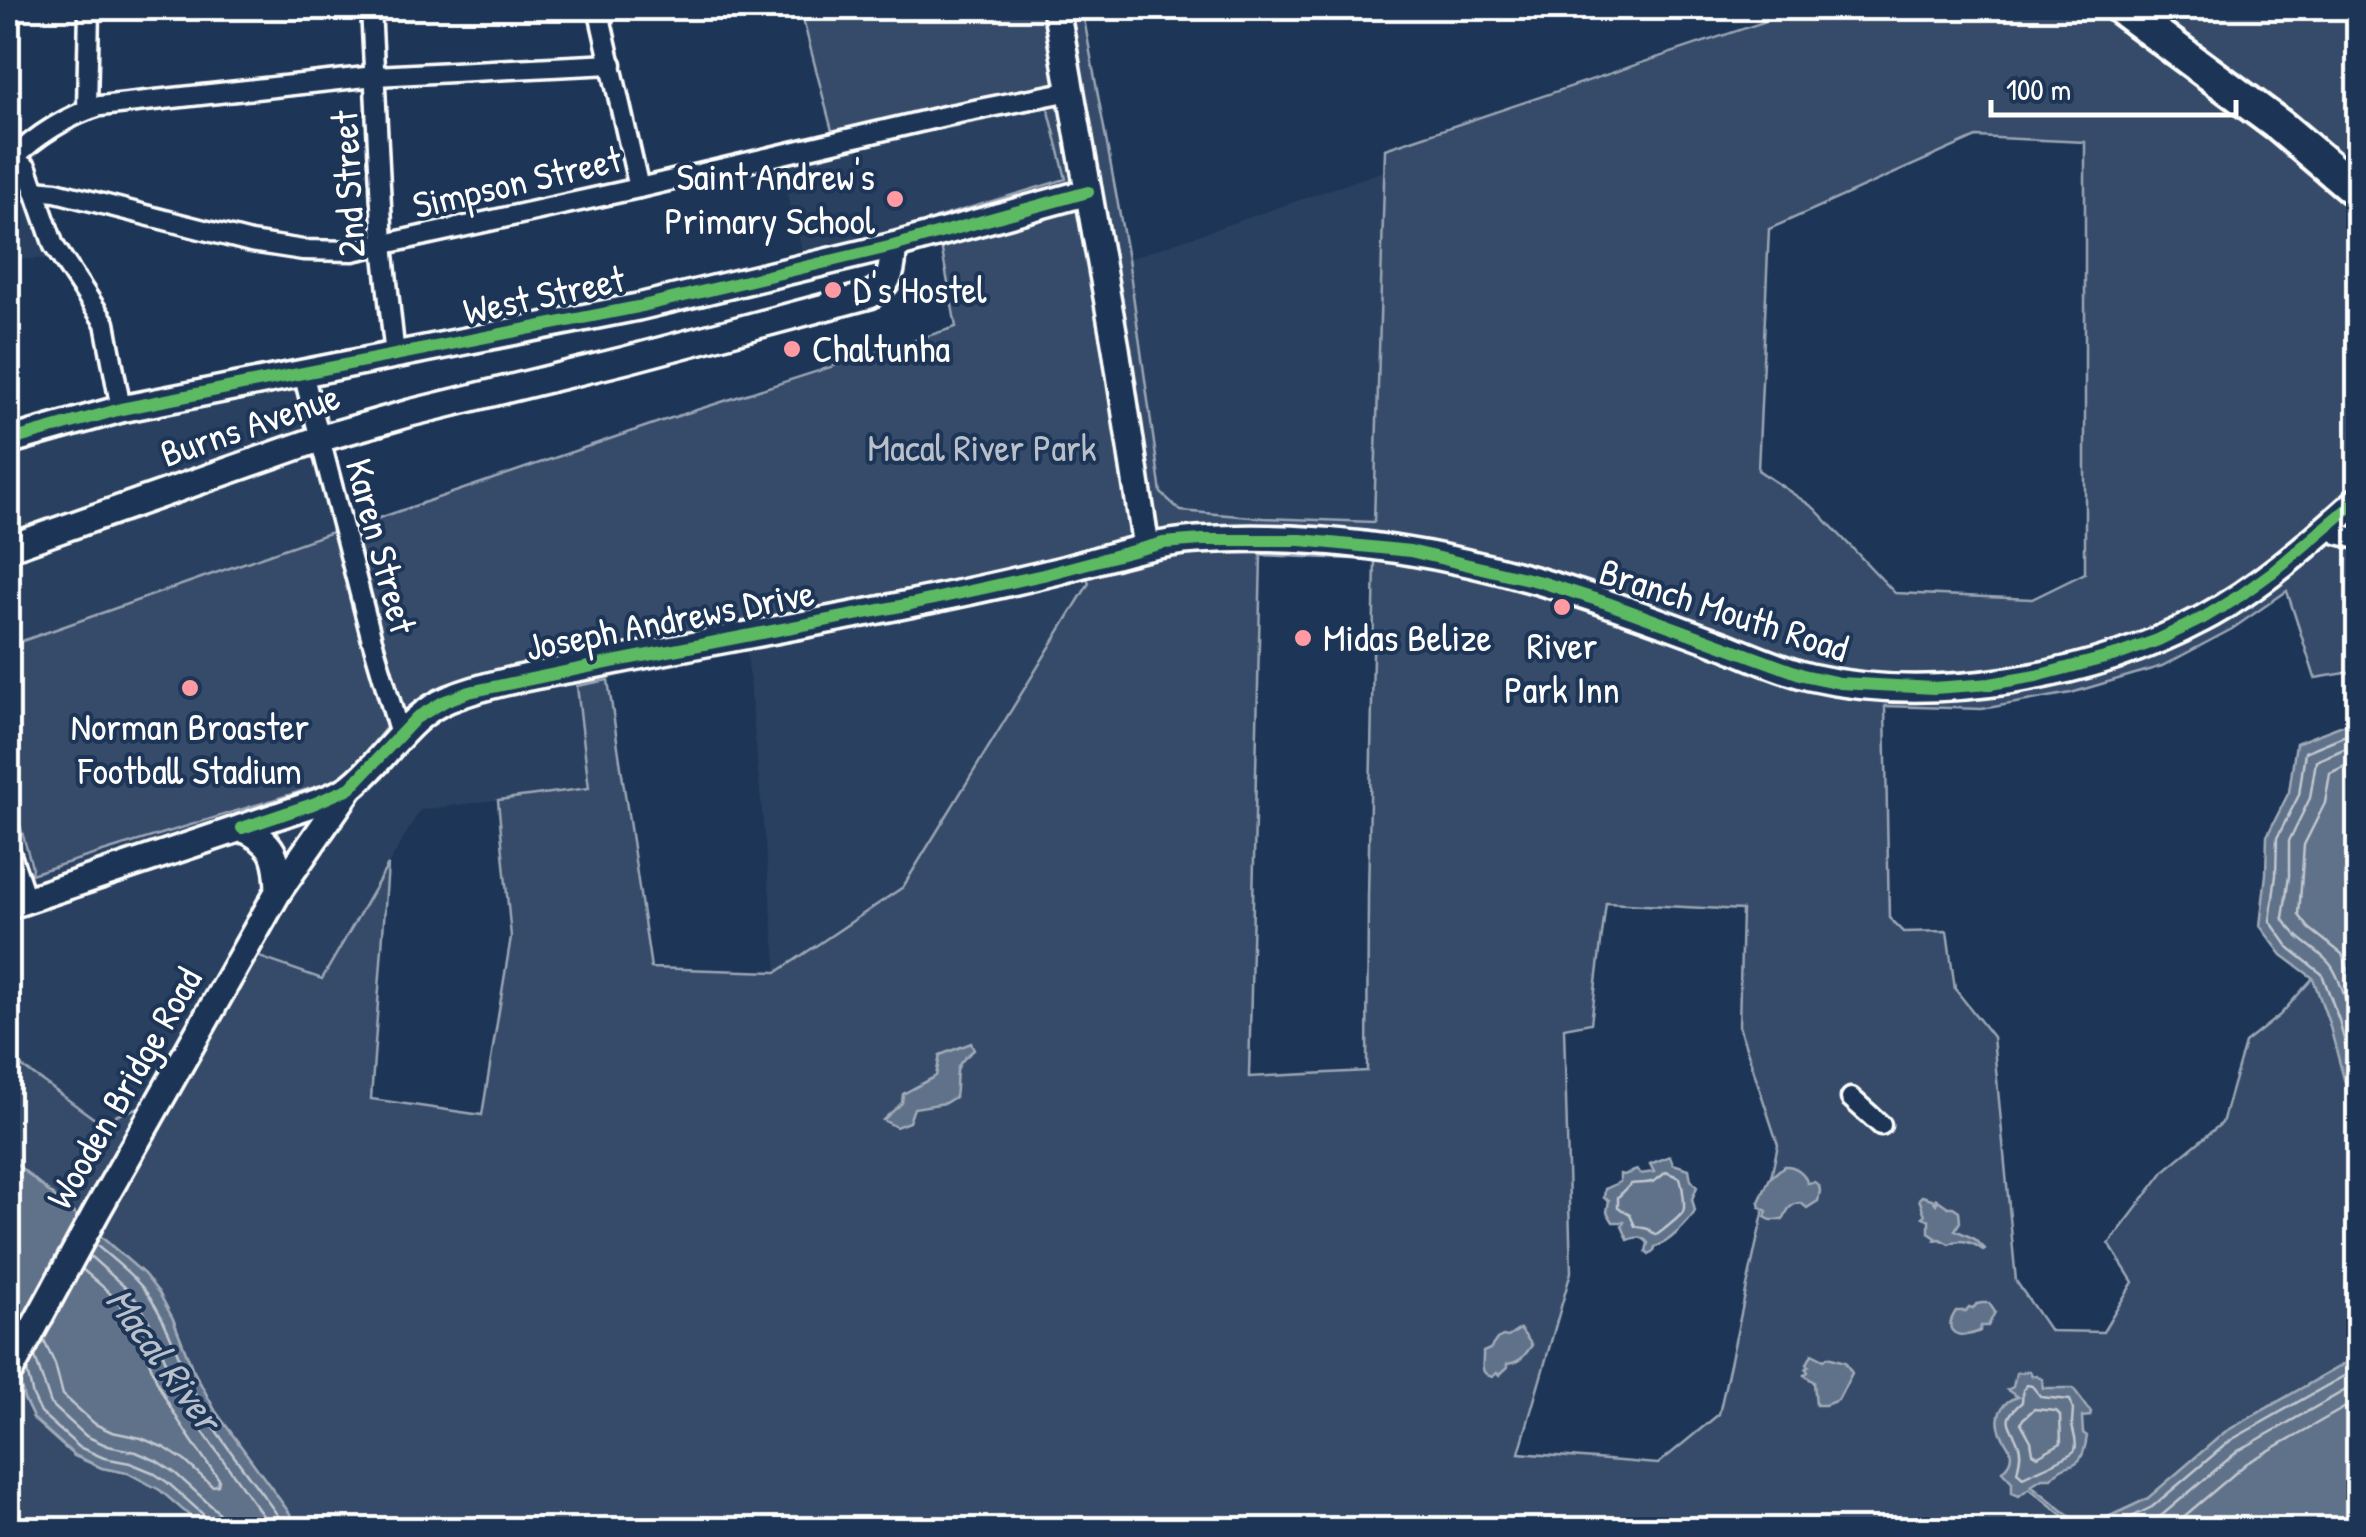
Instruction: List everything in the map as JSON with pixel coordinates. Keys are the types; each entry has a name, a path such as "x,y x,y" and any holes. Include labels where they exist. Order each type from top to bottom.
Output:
{"highway":[{"path":"2121,8 2250,102 2358,192"}],"street":[{"path":"87,110 89,8"},
{"name":"2nd Street","path":"371,8 383,245 395,356"},
{"path":"598,8 639,188"},
{"path":"1056,8 1116,348 1146,548"},
{"path":"121,409 105,324 54,246 27,168 10,158 24,146 100,106 375,76 612,64"},
{"name":"Simpson Street","path":"35,190 56,192 226,237 286,248 353,251 1071,91"},
{"name":"West Street","path":"8,441 121,409 638,307 893,246 1088,192"},
{"name":"Burns Avenue","path":"8,548 319,439 870,295 889,279 893,246"},
{"name":"Karen Street","path":"303,373 400,735"},
{"name":"Branch Mouth Road","path":"1146,548 1202,540 1301,540 1410,551 1574,592 1803,676 1840,683 1934,688 2036,676 2158,640 2240,595 2358,500"},
{"path":"2329,526 2338,534 2358,539"},
{"name":"Joseph Andrews Drive","path":"17,902 313,804 350,788 429,708 469,692 911,604 1146,548"},
{"name":"Wooden Bridge Road","path":"8,1376 279,890 350,788"},
{"path":"242,828 266,841 273,852 279,890"},
{"path":"8,846 17,902"},
{"path":"1851,1098 1882,1124"}],"shaded area":[{"name":"Saint Andrew's Primary School","path":"1048,107 1066,179 901,229 890,238 804,257 778,162"},
{"path":"8,171 21,179 52,259 14,259 14,309 8,309"},
{"path":"1384,171 1375,522 1181,511 1161,493 1128,259"},
{"path":"306,373 342,529 8,646 8,442"},
{"path":"1079,554 1089,583 902,887 777,972 747,652 577,686 589,788 420,810 322,979 142,1106 99,1122 13,1060 8,1029 8,783 32,874 344,778 385,729 422,697 494,674"}],"green space":[{"name":"Macal River Park","path":"800,8 1082,8 1128,259 1161,493 1181,511 1374,522 1385,149 1805,8 2358,8 2358,671 2315,678 2287,591 2232,629 2162,666 2071,693 1982,709 1885,706 1889,918 1903,932 1947,931 1955,989 1993,1037 2016,1281 2050,1331 2103,1332 2133,1282 2109,1244 2166,1169 2222,1123 2245,1043 2280,1015 2313,978 2350,1097 2358,1086 2358,1356 2225,1432 2147,1499 2082,1529 301,1529 216,1412 159,1293 144,1274 8,1157 8,1030 13,1060 99,1122 142,1106 231,947 322,979 388,865 371,1099 482,1115 511,937 498,800 589,788 577,686 608,680 651,968 777,972 903,887 1089,583 1079,554 494,674 422,697 385,729 344,778 31,874 8,783 8,646 329,533 956,327 936,218 1066,179 1048,107 837,150","holes":["1976,137 2085,142 2085,573 2032,599 1895,593 1814,508 1758,470 1769,229","1261,555 1375,560 1367,1071 1249,1077","1606,903 1742,910 1739,1026 1778,1145 1719,1414 1658,1464 1519,1453 1571,1272 1564,1028 1591,1023"]},
{"path":"8,1350 34,1420 74,1456 102,1468 128,1473 160,1490 205,1529 8,1529"}],"water":[{"path":"2358,719 2358,1086 2349,1098 2313,978 2282,955 2260,926 2267,836 2289,792 2296,743"},
{"path":"971,1043 974,1050 957,1071 955,1097 945,1103 914,1108 909,1122 896,1127 883,1120 902,1103 903,1094 936,1076 940,1055"},
{"path":"1670,1156 1673,1164 1689,1169 1697,1187 1692,1199 1695,1211 1678,1232 1649,1254 1646,1240 1628,1240 1624,1222 1613,1222 1607,1212 1609,1200 1604,1198 1605,1189 1620,1182 1620,1174 1654,1172 1650,1164"},
{"name":"Macal River","path":"8,1157 144,1274 159,1293 216,1412 301,1529 205,1529 160,1490 128,1473 102,1468 74,1455 34,1419 8,1350"},
{"path":"1784,1166 1798,1170 1807,1183 1819,1185 1818,1201 1807,1208 1801,1203 1794,1204 1783,1220 1771,1220 1765,1217 1767,1211 1759,1202 1770,1178"},
{"path":"1922,1196 1936,1204 1935,1198 1959,1211 1960,1222 1955,1230 1975,1239 1985,1249 1966,1242 1949,1244 1935,1240 1929,1233 1929,1220 1923,1217 1919,1199"},
{"path":"1989,1303 1995,1312 1988,1326 1966,1335 1952,1330 1956,1311"},
{"path":"1520,1329 1532,1345 1499,1375 1485,1373 1483,1352 1497,1339"},
{"path":"1812,1354 1824,1360 1828,1357 1845,1362 1852,1373 1838,1400 1816,1405 1814,1382 1804,1375"},
{"path":"2358,1356 2358,1529 2080,1529 2029,1488 2019,1496 2012,1493 2012,1482 2002,1471 2011,1453 1999,1417 2007,1402 2018,1397 2007,1390 2013,1387 2016,1373 2030,1371 2032,1376 2042,1379 2043,1388 2073,1388 2091,1412 2090,1416 2082,1417 2083,1433 2087,1436 2078,1462 2031,1485 2085,1528 2147,1499 2225,1432"}],"cycle path":[{"path":"8,441 121,409 638,307 893,246 1088,192"},
{"path":"242,828 350,788 416,718 469,692 911,604 1163,543 1301,540 1410,551 1541,582 1803,675 1840,683 1934,688 2036,676 2158,640 2241,595 2358,500"}],"place":[{"name":"Saint Andrew's Primary School","path":"895,199"},
{"name":"D's Hostel","path":"833,290"},
{"name":"Chaltunha","path":"792,349"},
{"name":"River Park Inn","path":"1562,607"},
{"name":"Midas Belize","path":"1303,638"},
{"name":"Norman Broaster Football Stadium","path":"190,688"}]}
